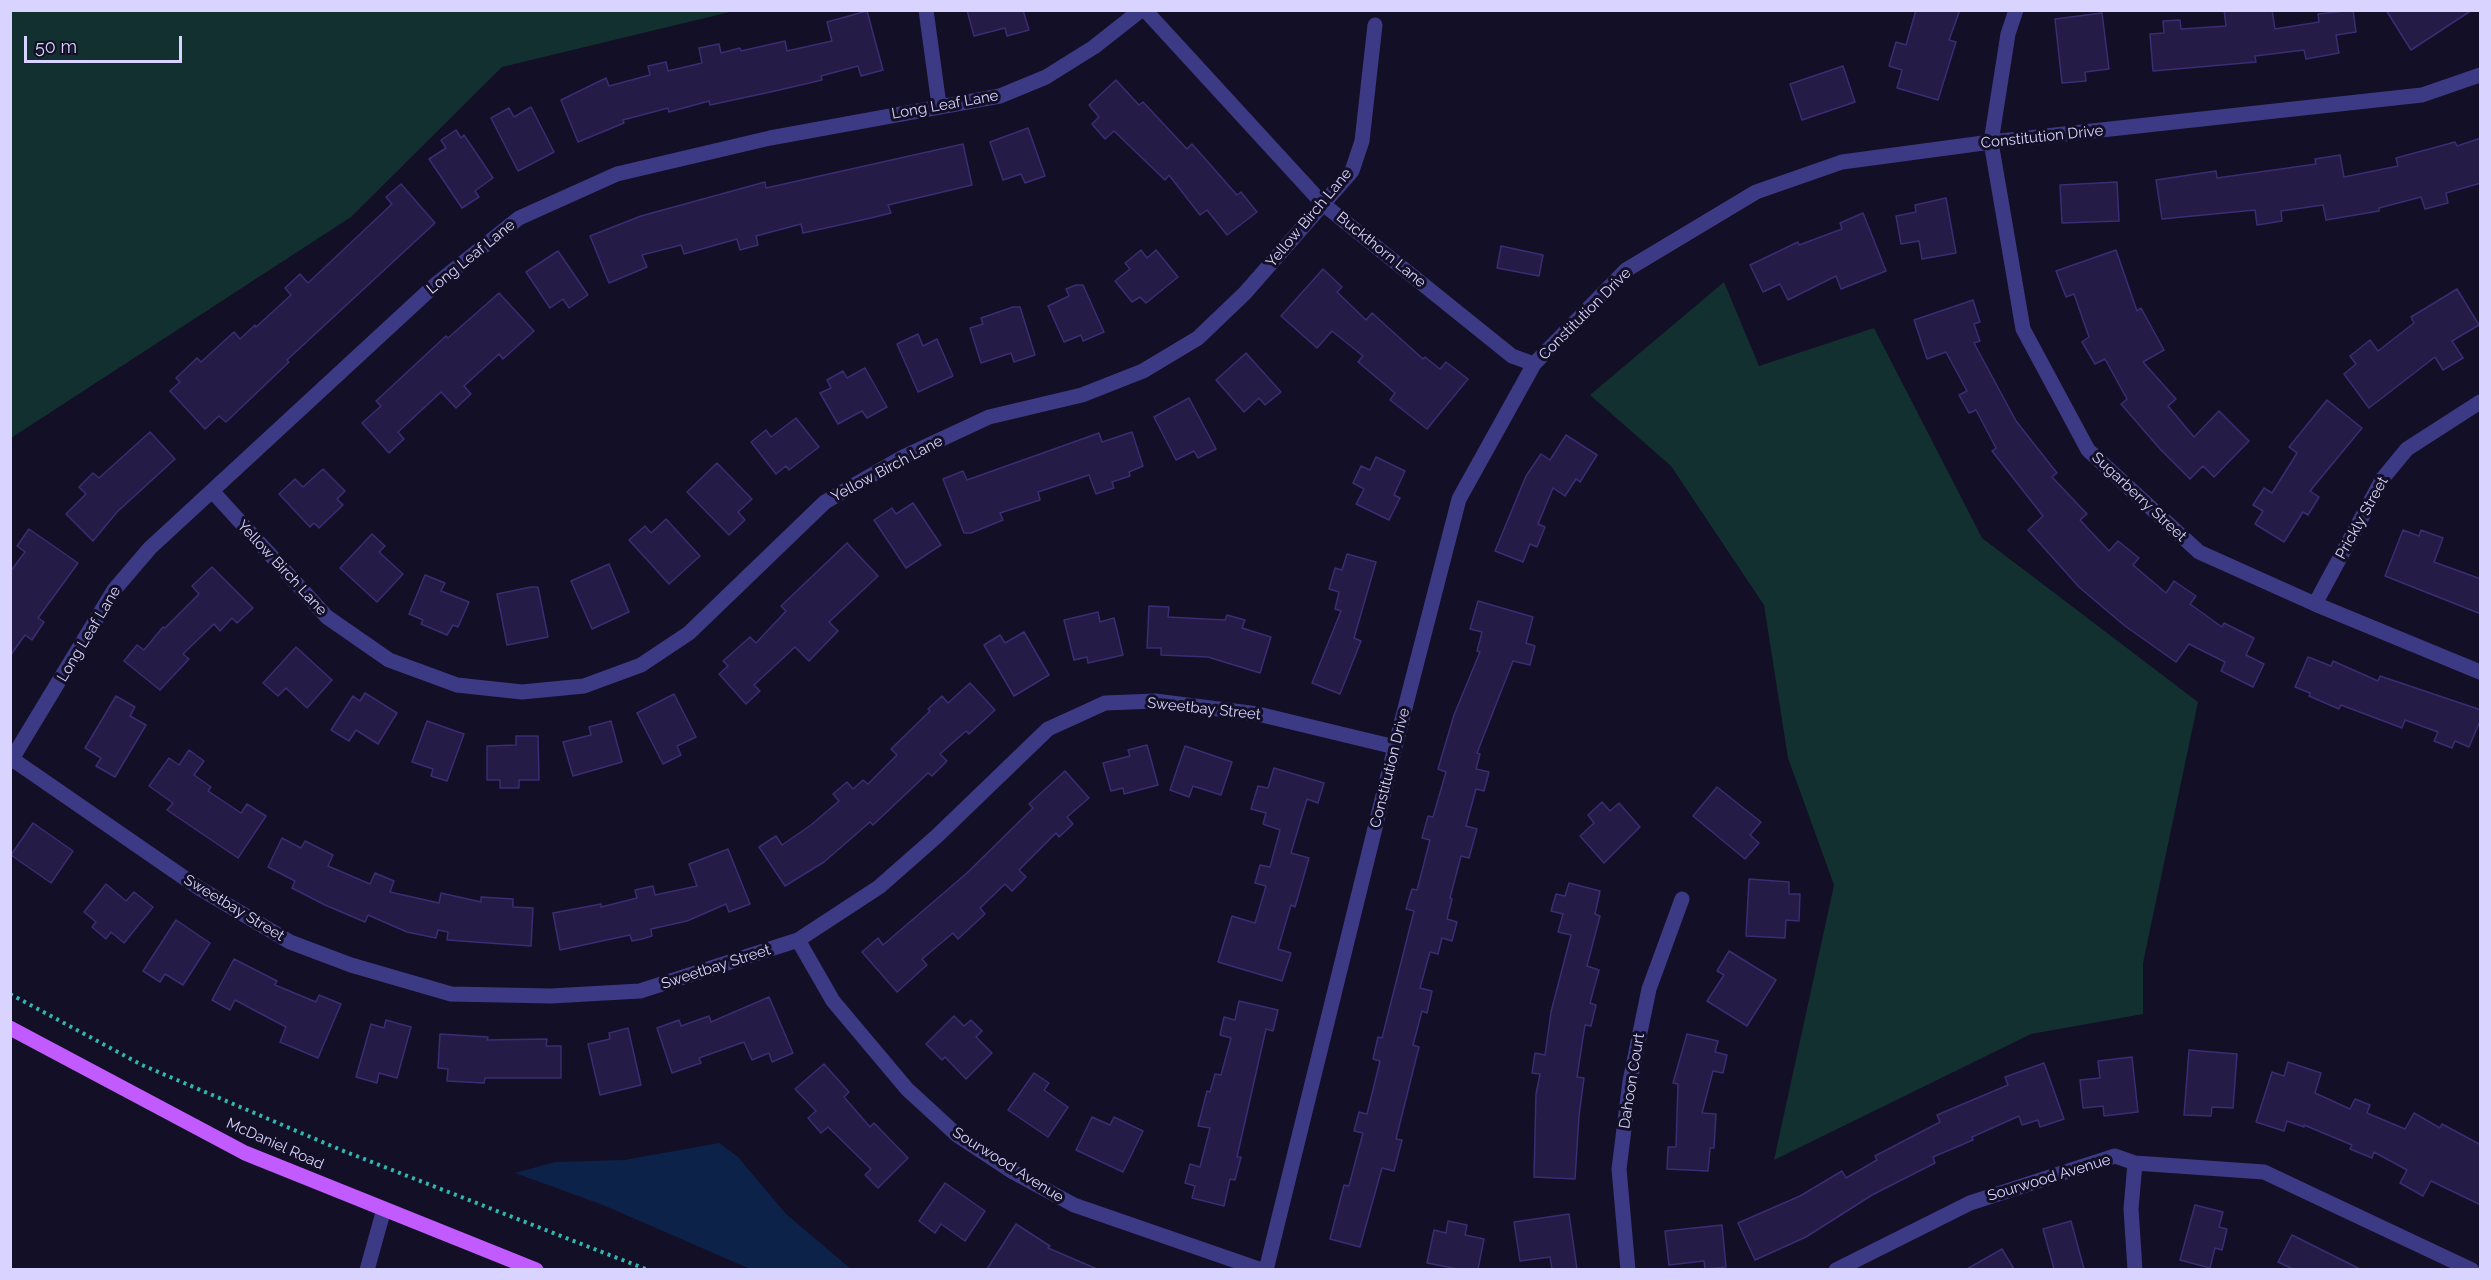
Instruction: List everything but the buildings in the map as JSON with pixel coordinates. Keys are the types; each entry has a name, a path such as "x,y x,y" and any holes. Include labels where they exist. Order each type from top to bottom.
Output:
{"main road":[{"name":"McDaniel Road","path":"10,1028 245,1154 536,1269"}],"street":[{"path":"926,10 939,105"},
{"name":"Long Leaf Lane","path":"11,761 114,590 150,548 436,284 519,218 617,174 770,138 939,105 1000,96 1046,77 1094,47 1143,10"},
{"name":"Buckthorn Lane","path":"1143,10 1323,204 1512,356 1534,364"},
{"name":"Sugarberry Street","path":"2016,10 2008,34 1991,142 2023,329 2088,450 2199,552 2315,604 2481,672"},
{"name":"Yellow Birch Lane","path":"213,492 327,617 389,660 457,685 522,692 584,686 640,665 689,633 825,502 903,457 989,417 1082,394 1143,371 1198,338 1245,292 1352,171 1362,141 1375,25"},
{"name":"Constitution Drive","path":"1264,1269 1395,747 1460,500 1534,364 1626,270 1755,192 1842,162 1991,142 2422,95 2481,75"},
{"name":"Prickly Street","path":"2315,604 2383,478 2407,448 2481,402"},
{"name":"Sweetbay Street","path":"11,761 199,888 290,942 351,965 451,994 551,996 640,992 798,939 879,887 937,836 1048,729 1105,703 1155,701 1258,714 1395,747"},
{"name":"Dahoon Court","path":"1628,1269 1619,1169 1630,1081 1649,989 1682,899"},
{"name":"Sourwood Avenue","path":"798,939 833,1001 907,1089 957,1135 1013,1172 1074,1205 1264,1269"},
{"name":"Sourwood Avenue","path":"1836,1269 1970,1203 2115,1156 2135,1163 2264,1173 2472,1269"},
{"path":"2135,1163 2131,1209 2135,1269"},
{"path":"367,1269 384,1209"}],"path":[{"path":"10,994 142,1065 341,1150 648,1269"}],"green space":[{"path":"11,10 734,11 502,67 351,217 11,438"},
{"path":"1724,282 1759,366 1874,328 1982,538 2198,702 2143,963 2143,1014 2031,1034 1774,1160 1834,885 1788,758 1764,605 1671,466 1590,395"}],"water":[{"path":"719,1143 738,1157 786,1214 851,1269 750,1269 603,1205 515,1173 555,1162 624,1160"}]}
